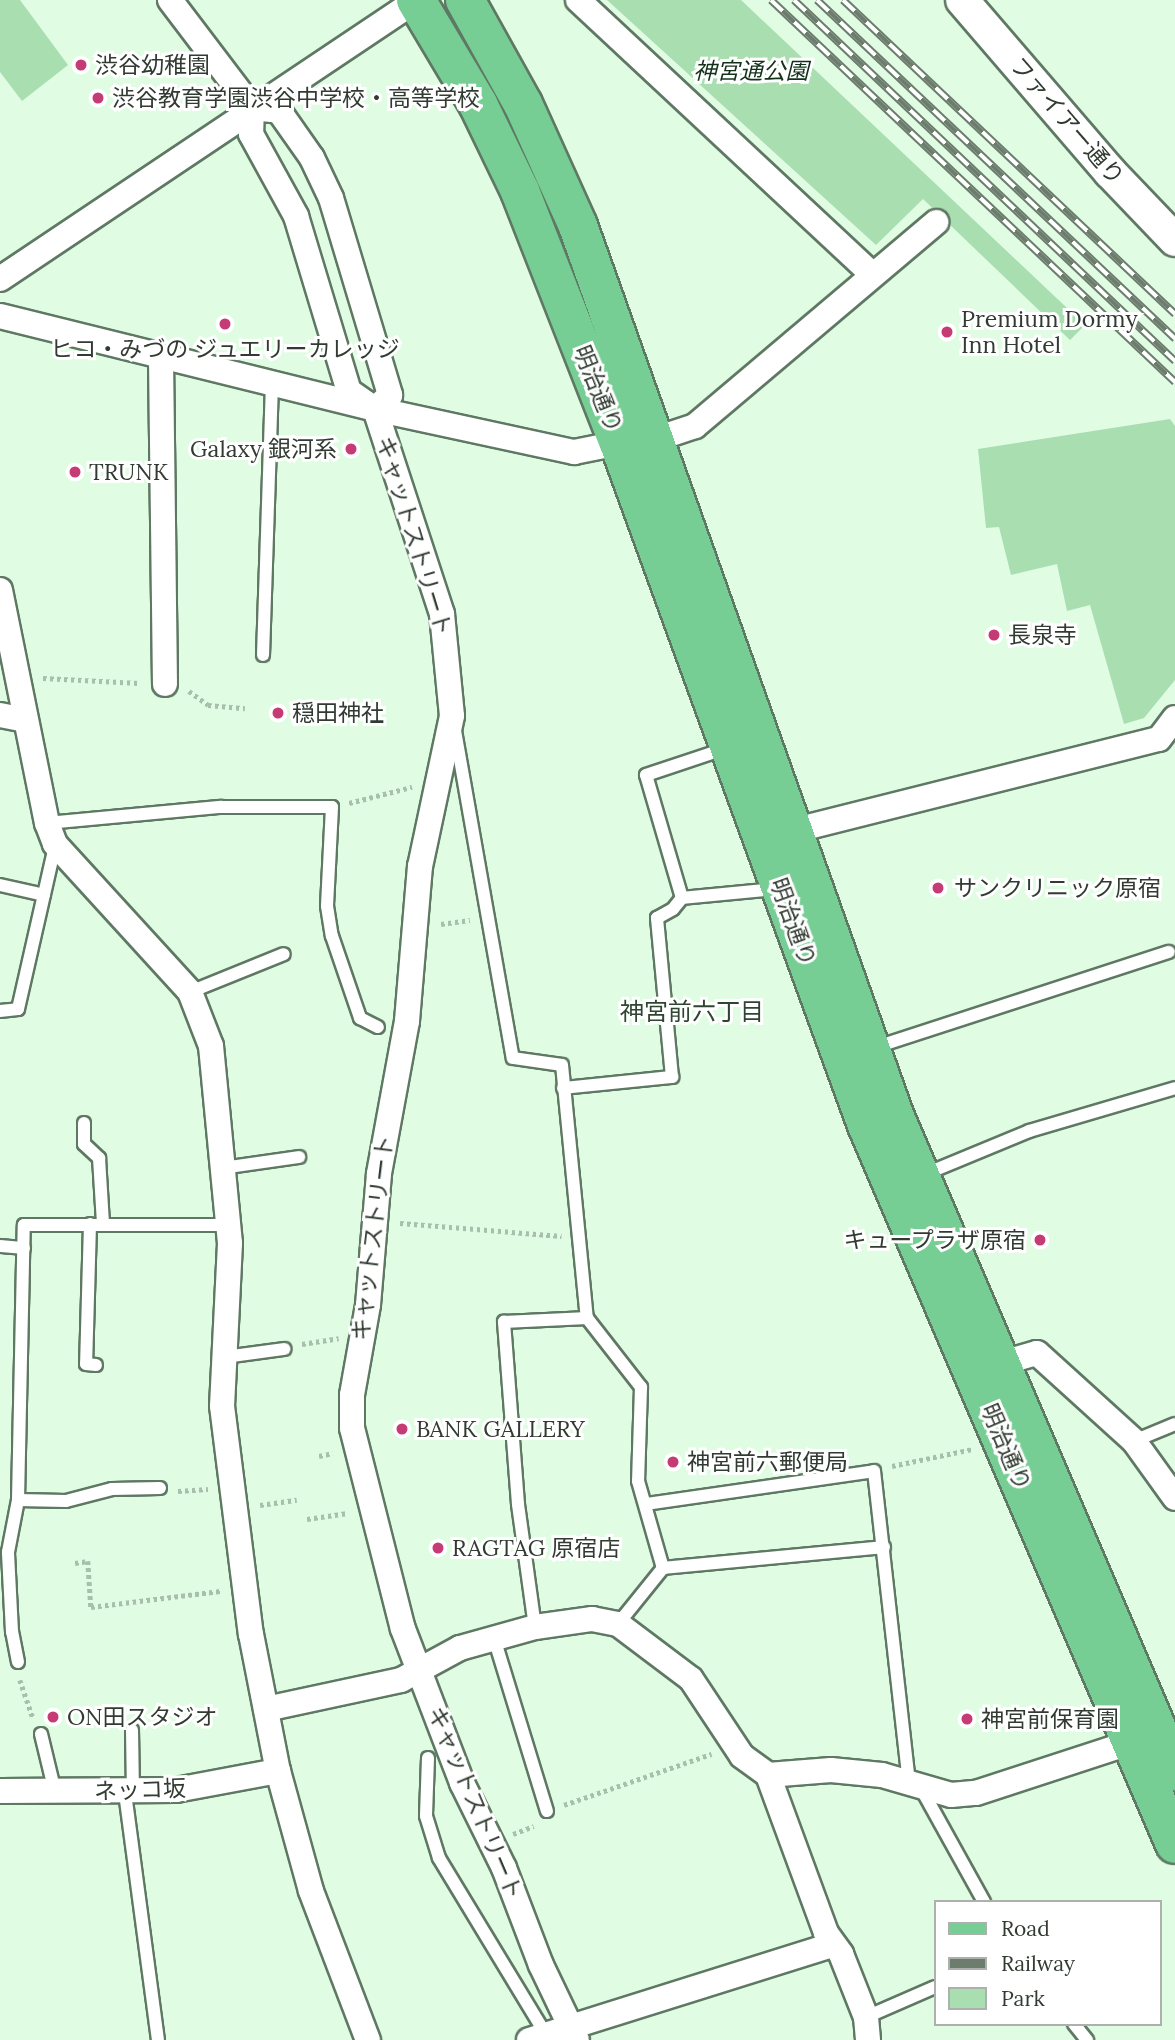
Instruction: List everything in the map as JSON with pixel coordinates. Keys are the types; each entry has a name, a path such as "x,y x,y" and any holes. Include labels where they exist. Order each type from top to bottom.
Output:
{"main road":[{"name":"明治通り","path":"416,0 478,104 636,442 792,831 919,1177 1002,1363 1161,1746 1175,1844"},
{"name":"明治通り","path":"465,0 523,104 564,192 636,442 729,747 867,1125 1161,1746"}],"street":[{"name":"キャットストリート","path":"170,0 251,108 251,134 296,216 349,391 375,409 442,614 452,716 420,866 409,1007 379,1174 368,1306 352,1395 357,1462 397,1612 462,1783 504,1868 574,2034"},
{"path":"0,279 251,108 416,0"},
{"path":"578,0 871,273"},
{"name":"ファイアー通り","path":"962,0 1110,172 1175,240"},
{"name":"キャットストリート","path":"251,108 279,111 313,158 331,198 390,395 375,409"},
{"path":"0,316 375,409 574,452 636,442 695,426 871,273 936,222"},
{"path":"161,358 165,684"},
{"path":"0,590 51,833 190,992 211,1045 228,1225 223,1421 244,1589 278,1771 311,1891 368,2040"},
{"path":"0,715 26,720"},
{"path":"792,831 1159,739 1175,718"},
{"path":"1002,1363 1037,1353 1134,1441 1175,1498"},
{"path":"266,1709 401,1680 419,1668 494,1637 535,1627 592,1619 618,1624 691,1679 735,1745 768,1775 867,2028"},
{"path":"768,1775 831,1769 882,1775 916,1788 951,1795 976,1793 1161,1746"},
{"name":"ネッコ坂","path":"0,1791 129,1793 202,1787 278,1771"},
{"path":"538,2038 574,2034 833,1945"}],"lane":[{"path":"263,655 272,384"},
{"path":"452,716 459,739 486,918 513,1058 562,1065 562,1087 587,1318 641,1387 638,1481 663,1568"},
{"path":"681,898 646,775 729,747"},
{"path":"0,1011 18,1009 44,895 51,833 221,807 332,807 327,906 331,929 360,1018 378,1027"},
{"path":"0,886 44,895"},
{"path":"562,1087 671,1077 657,918 673,909 681,898 781,889"},
{"path":"870,1049 1169,952"},
{"path":"190,992 284,954"},
{"path":"919,1177 1029,1131 1175,1088"},
{"path":"84,1123 84,1144 99,1158 97,1224 86,1364 96,1365"},
{"path":"222,1168 299,1157"},
{"path":"18,1662 4,1589 9,1540 18,1500 24,1225 228,1225"},
{"path":"0,1246 24,1248"},
{"path":"535,1627 518,1504 504,1322 587,1318"},
{"path":"225,1357 284,1349"},
{"path":"1134,1441 1175,1424"},
{"path":"646,1504 874,1471 916,1788 983,1900"},
{"path":"18,1500 66,1501 113,1489 160,1488"},
{"path":"618,1624 663,1568 884,1548"},
{"path":"494,1637 547,1811"},
{"path":"132,1730 129,1793 158,2040"},
{"path":"41,1734 55,1792"},
{"path":"428,1758 426,1816 439,1858 538,2038"},
{"path":"867,2028 934,1988"},
{"path":"1076,2026 1087,2040"}],"path":[{"path":"18,676 165,684 183,687 208,705 245,708"},
{"path":"332,807 436,781"},
{"path":"439,927 486,918"},
{"path":"397,1235 400,1211"},
{"path":"399,1222 579,1237"},
{"path":"874,1471 981,1447"},
{"path":"248,1507 297,1500"},
{"path":"307,1518 351,1513"},
{"path":"75,1563 88,1562 91,1606 244,1589"},
{"path":"18,1662 25,1699 41,1734"},
{"path":"503,1838 545,1821 547,1811 735,1745"}],"green space":[{"path":"0,0 20,0 68,65 22,101 0,72"},
{"name":"神宮通公園","path":"607,0 741,0 1085,325 1070,340 923,199 876,245"},
{"path":"1170,419 1175,426 1175,680 1144,718 1124,724 1090,605 1067,611 1057,564 1011,575 999,527 986,528 978,449"}],"railway":[{"path":"771,0 1175,382"},
{"path":"794,0 1175,361"},
{"path":"817,0 1175,339"},
{"path":"843,0 1175,314"}],"place":[{"name":"渋谷幼稚園","path":"81,65"},
{"name":"渋谷教育学園渋谷中学校・高等学校","path":"98,98"},
{"name":"ヒコ・みづの ジュエリーカレッジ","path":"225,324"},
{"name":"Premium Dormy Inn Hotel","path":"947,332"},
{"name":"Galaxy 銀河系","path":"351,449"},
{"name":"TRUNK","path":"75,472"},
{"name":"長泉寺","path":"994,635"},
{"name":"穏田神社","path":"278,713"},
{"name":"サンクリニック原宿","path":"938,888"},
{"name":"キュープラザ原宿","path":"1040,1240"},
{"name":"BANK GALLERY","path":"402,1429"},
{"name":"神宮前六郵便局","path":"673,1462"},
{"name":"RAGTAG 原宿店","path":"438,1548"},
{"name":"ON田スタジオ","path":"53,1717"},
{"name":"神宮前保育園","path":"967,1719"}],"district":[{"name":"神宮前六丁目","path":"692,1012"}]}
